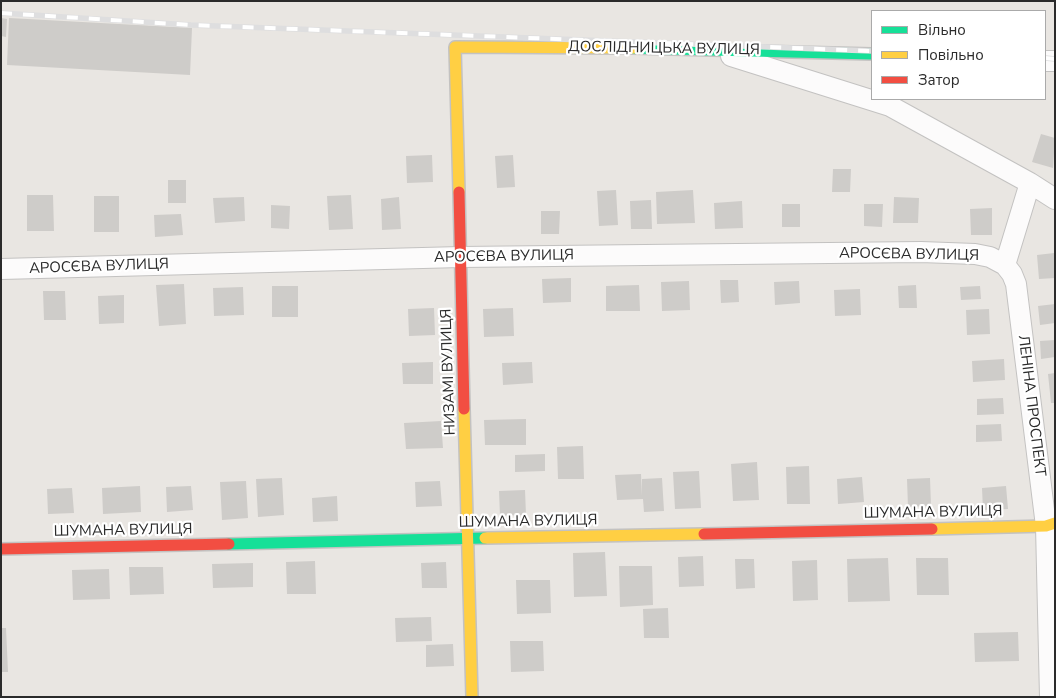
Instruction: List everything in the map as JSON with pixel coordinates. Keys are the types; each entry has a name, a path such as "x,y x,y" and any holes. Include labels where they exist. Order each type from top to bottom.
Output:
{"street":[{"name":"ДОСЛІДНИЦЬКА ВУЛИЦЯ","path":"455,47 707,49 871,54"},
{"name":"НИЗАМІ ВУЛИЦЯ","path":"455,47 472,697"},
{"path":"707,49 890,106 1030,183 1055,199"},
{"path":"1005,265 1030,183"},
{"name":"АРОСЄВА ВУЛИЦЯ","path":"1,269 461,257 922,252 982,255 1005,265"},
{"name":"ЛЕНІНА ПРОСПЕКТ","path":"1005,265 1012,274 1016,284 1050,525 1050,697"},
{"name":"ШУМАНА ВУЛИЦЯ","path":"1,549 1050,525"}],"building":[{"path":"1,18 7,19 6,37 1,36"},
{"path":"9,18 192,28 190,75 7,65"},
{"path":"1041,134 1055,138 1053,168 1032,162"},
{"path":"432,155 433,182 407,183 406,156"},
{"path":"513,155 515,187 497,188 495,156"},
{"path":"833,169 851,169 850,192 832,192"},
{"path":"168,180 186,180 186,203 168,203"},
{"path":"616,190 618,225 599,226 597,191"},
{"path":"693,190 695,223 657,224 656,192"},
{"path":"27,195 53,195 54,231 27,231"},
{"path":"351,195 353,229 329,230 327,196"},
{"path":"94,196 119,196 119,232 94,232"},
{"path":"244,197 245,221 215,223 213,198"},
{"path":"399,197 401,229 382,230 381,199"},
{"path":"894,197 919,198 918,223 893,223"},
{"path":"651,200 652,229 631,229 630,201"},
{"path":"742,201 743,228 715,229 714,203"},
{"path":"782,204 800,204 800,227 782,227"},
{"path":"864,204 883,204 882,227 864,226"},
{"path":"271,205 290,206 289,229 271,228"},
{"path":"992,208 992,235 971,235 970,209"},
{"path":"541,211 560,211 559,234 541,234"},
{"path":"181,214 183,235 155,237 154,215"},
{"path":"1054,253 1055,278 1039,279 1037,255"},
{"path":"571,278 571,302 543,303 542,279"},
{"path":"720,280 738,280 739,302 721,303"},
{"path":"689,281 690,310 662,311 661,282"},
{"path":"799,281 800,303 775,305 774,282"},
{"path":"184,284 186,324 159,326 156,285"},
{"path":"639,285 640,311 606,311 606,286"},
{"path":"916,285 917,308 899,308 898,286"},
{"path":"272,286 298,286 298,317 272,317"},
{"path":"980,286 981,299 961,300 960,287"},
{"path":"243,287 244,315 214,316 213,288"},
{"path":"860,289 861,315 835,316 834,290"},
{"path":"43,291 65,291 66,320 44,320"},
{"path":"124,295 124,323 99,324 98,296"},
{"path":"1055,304 1055,323 1040,325 1038,306"},
{"path":"434,308 435,335 409,336 408,309"},
{"path":"513,308 514,336 484,337 483,309"},
{"path":"989,309 990,334 967,335 966,310"},
{"path":"1055,340 1055,357 1041,359 1040,341"},
{"path":"1004,359 1005,380 973,382 972,361"},
{"path":"433,362 433,384 403,384 402,363"},
{"path":"532,362 533,383 503,385 502,363"},
{"path":"1055,373 1055,403 1051,403 1048,374"},
{"path":"1003,398 1004,414 977,415 977,399"},
{"path":"526,419 526,445 485,445 484,420"},
{"path":"441,421 443,448 406,449 404,423"},
{"path":"1001,424 1002,441 976,442 976,425"},
{"path":"583,446 584,479 558,479 557,447"},
{"path":"545,454 545,471 515,472 515,455"},
{"path":"757,462 759,500 733,501 731,464"},
{"path":"809,466 810,504 787,504 786,467"},
{"path":"699,471 701,508 675,509 673,472"},
{"path":"641,474 642,496 642,479 662,478 664,511 644,512 643,499 617,500 615,475"},
{"path":"862,477 864,502 838,504 837,479"},
{"path":"282,478 284,515 258,517 256,479"},
{"path":"930,478 931,506 908,507 907,479"},
{"path":"246,481 248,518 222,520 220,482"},
{"path":"440,481 442,506 416,507 415,482"},
{"path":"140,486 141,512 103,514 102,488"},
{"path":"191,486 193,510 167,512 166,487"},
{"path":"1006,486 1008,509 983,510 982,488"},
{"path":"72,488 74,513 48,514 47,489"},
{"path":"525,490 526,515 500,516 499,491"},
{"path":"337,496 338,521 313,522 312,498"},
{"path":"605,552 607,596 574,597 573,553"},
{"path":"703,556 704,586 679,587 678,557"},
{"path":"888,558 890,601 848,602 847,559"},
{"path":"916,558 948,558 949,595 917,595"},
{"path":"735,559 754,559 755,588 736,589"},
{"path":"817,560 818,600 793,601 792,561"},
{"path":"315,561 316,594 287,594 286,562"},
{"path":"446,562 447,588 422,588 421,563"},
{"path":"253,563 253,587 213,588 212,564"},
{"path":"619,566 652,566 653,605 620,607"},
{"path":"129,567 163,567 164,594 130,595"},
{"path":"109,569 110,599 73,600 72,570"},
{"path":"516,580 550,580 551,613 517,614"},
{"path":"668,608 669,638 644,638 643,609"},
{"path":"431,617 432,641 396,642 395,618"},
{"path":"1,628 6,628 8,672 1,672"},
{"path":"1018,632 1019,661 975,662 974,633"},
{"path":"510,641 543,641 544,671 511,672"},
{"path":"453,644 454,666 426,667 426,645"}],"railway":[{"path":"1,13 191,25 871,51"},
{"path":"1046,58 1055,59"}],"traffic: fast":[{"path":"633,48 871,54"},
{"path":"229,544 485,538"}],"traffic: slow":[{"path":"459,192 455,47 633,48"},
{"path":"464,409 472,697"},
{"path":"932,529 1046,526 1055,523"},
{"path":"485,538 704,534"}],"traffic: jam":[{"path":"459,192 464,409"},
{"path":"704,534 932,529"},
{"path":"1,549 229,544"}]}
